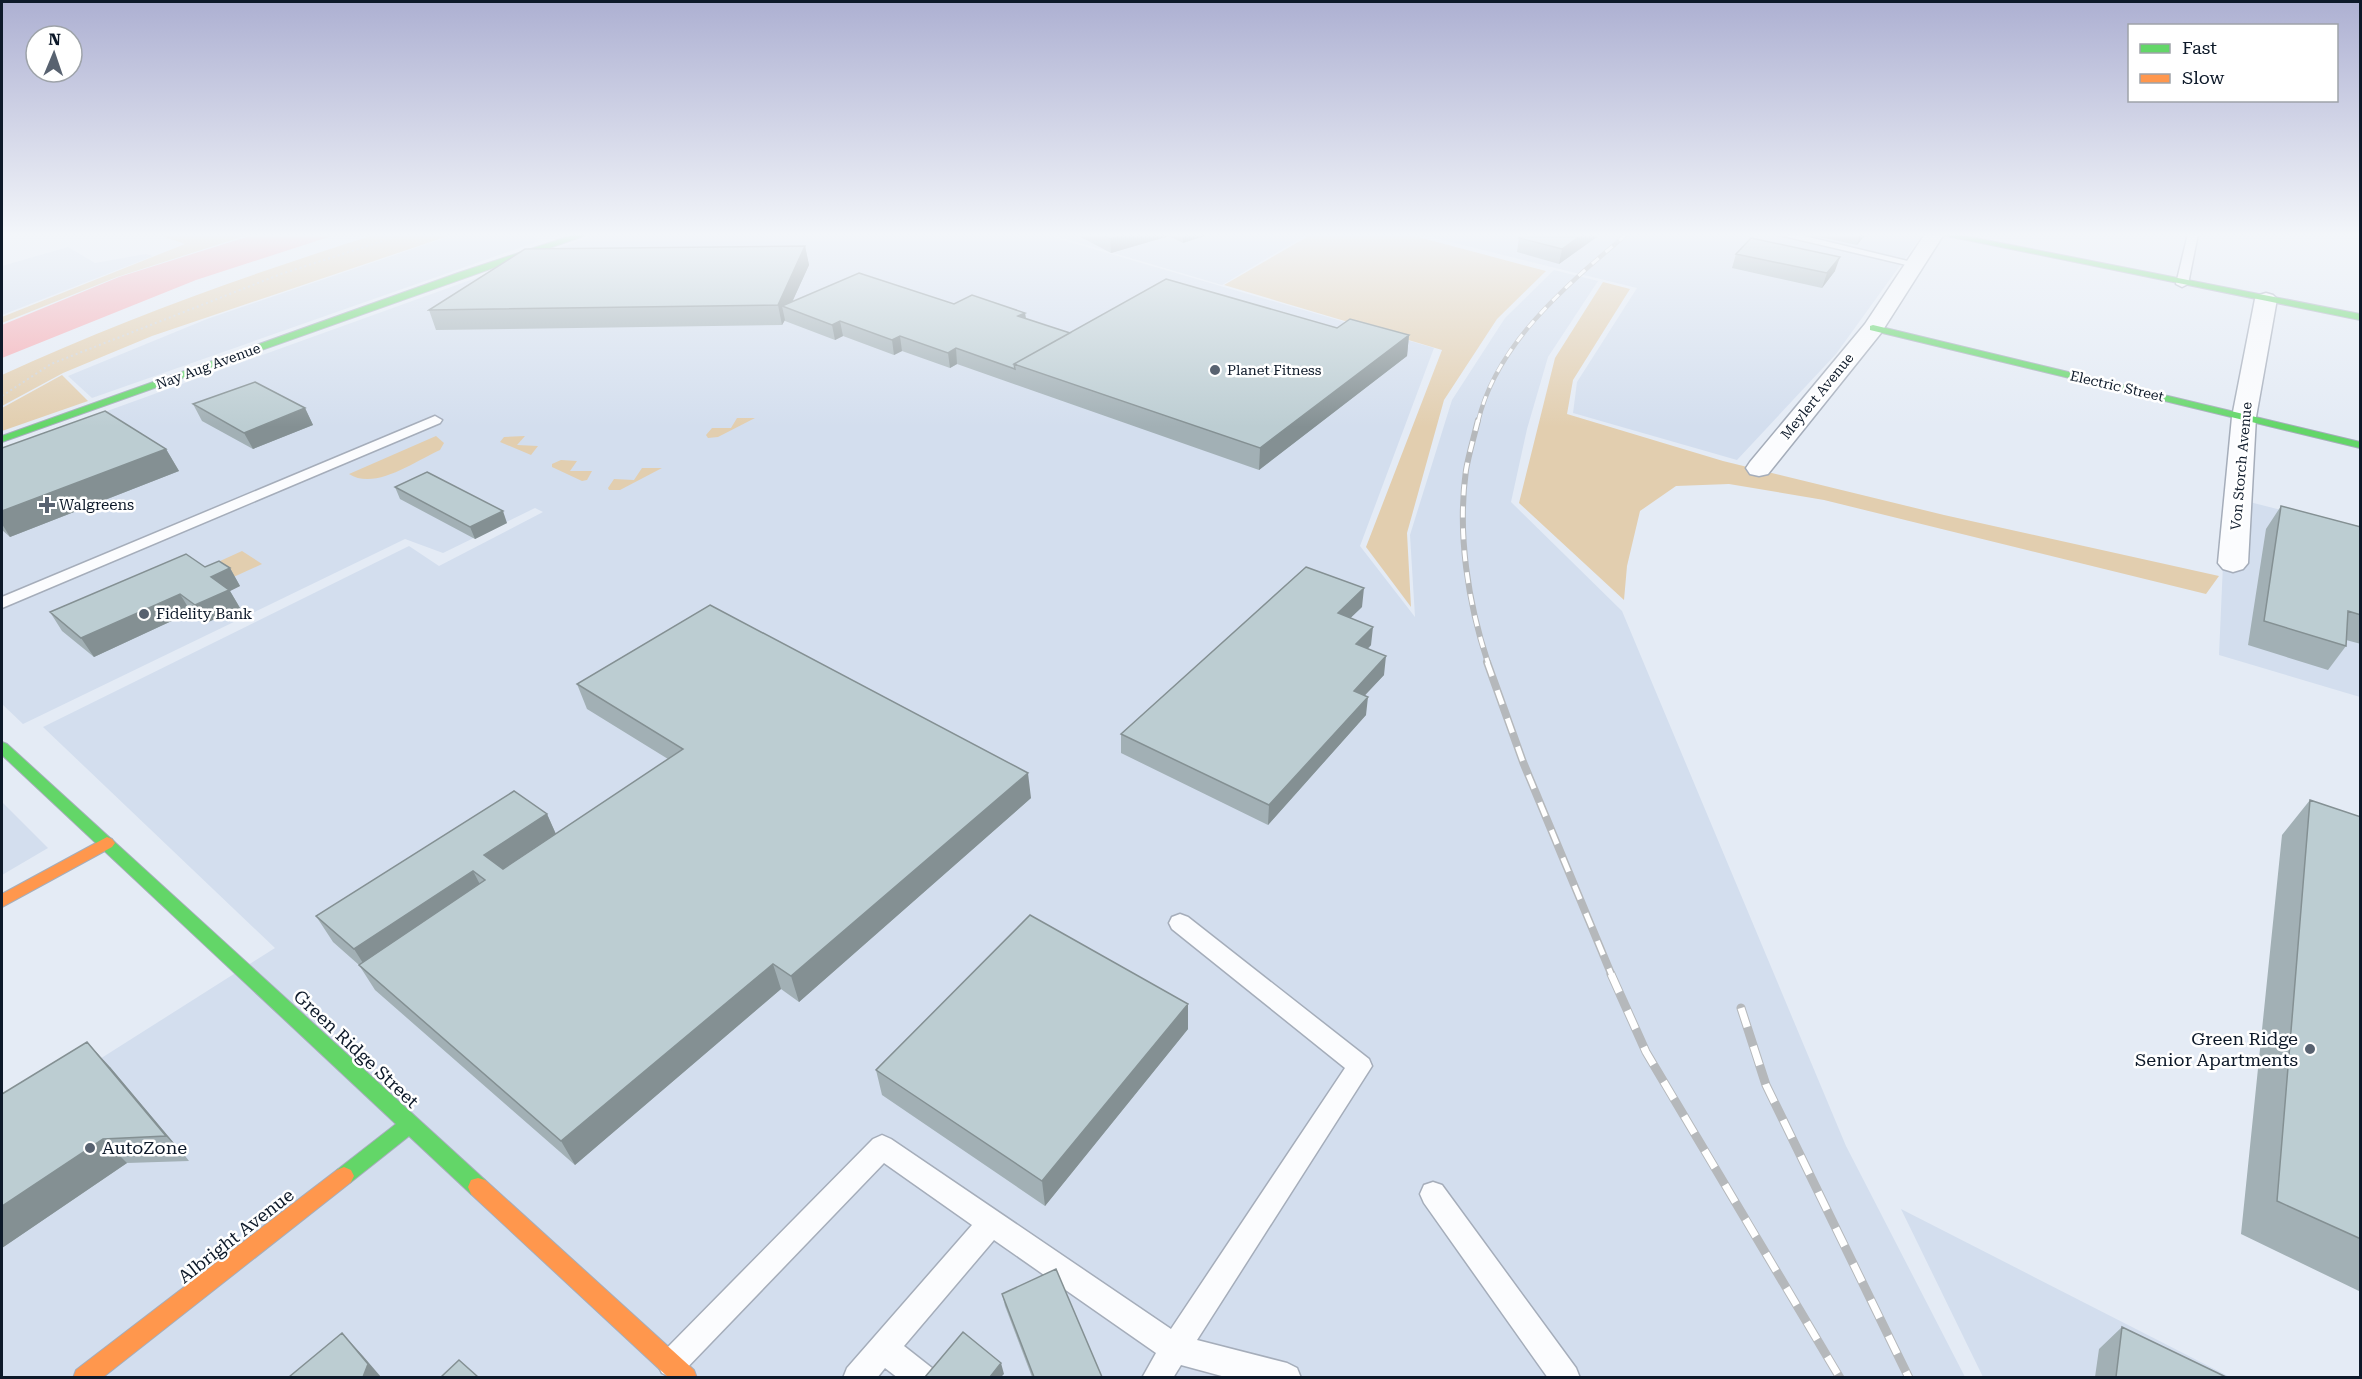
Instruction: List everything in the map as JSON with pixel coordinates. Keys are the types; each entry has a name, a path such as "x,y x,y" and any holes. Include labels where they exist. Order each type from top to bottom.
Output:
{"street":[{"name":"Nay Aug Avenue","path":"2,439 396,298"},
{"name":"Meylert Avenue","path":"1759,468 1873,328 1892,298"},
{"path":"2262,298 2361,317"},
{"name":"Von Storch Avenue","path":"2233,563 2244,417 2266,299"},
{"name":"Electric Street","path":"1873,328 2361,445"},
{"name":"Green Ridge Street","path":"2,747 678,1371"},
{"path":"2,901 107,843"},
{"name":"Albright Avenue","path":"84,1377 410,1124"}],"lane":[{"path":"2,603 435,420"},
{"path":"1156,1377 1360,1066 1180,923"},
{"path":"678,1371 882,1147 1175,1349 1287,1377"},
{"path":"1433,1194 1566,1377"},
{"path":"857,1377 992,1222"},
{"path":"883,1348 922,1377"}],"path":[{"path":"2,396 51,364 219,298"}],"shaded area":[{"path":"2,298 45,298 2,315"},
{"path":"49,298 64,298 2,323 2,317"},
{"path":"67,298 150,298 2,358 2,325"},
{"path":"186,298 263,298 152,336 63,373 2,406 2,375"},
{"path":"268,298 376,298 92,398 68,376 207,319"},
{"path":"420,298 1263,298 1434,348 1360,546 1415,617 1410,535 1452,400 1505,318 1525,298 1587,298 1548,357 1527,429 1511,502 1622,611 1846,1146 1965,1377 2,1377 2,1121 275,948 43,727 409,546 439,566 543,512 535,508 443,553 405,539 23,724 2,704 2,449"},
{"path":"1269,298 1518,298 1497,319 1444,400 1407,533 1411,607 1366,547 1442,350"},
{"path":"1593,298 1624,298 1573,380 1567,414 1723,461 1944,515 2219,576 2206,594 1824,500 1729,484 1676,486 1640,511 1627,566 1624,600 1519,503 1555,358"},
{"path":"1630,298 1876,298 1836,354 1737,460 1573,413 1577,382"},
{"path":"62,375 88,401 2,431 2,408"},
{"path":"737,418 755,418 718,437 708,438 706,435 712,428 731,428"},
{"path":"436,436 444,443 440,450 395,472 371,479 349,474"},
{"path":"525,436 517,445 538,446 531,455 500,442 504,437"},
{"path":"561,460 577,461 570,471 592,471 587,480 582,481 552,467 552,464"},
{"path":"642,468 662,468 620,490 609,490 614,479 634,480"},
{"path":"2226,496 2360,530 2360,697 2219,655"},
{"path":"242,551 262,564 216,585 196,572"},
{"path":"2,802 48,848 2,875"},
{"path":"1901,1209 2230,1377 1983,1377"}],"building":[{"path":"447,298 781,298 778,305 429,310"},
{"path":"800,298 937,298 954,304 965,298 982,298 1025,313 1018,316 1070,333 1014,364 1015,369 956,348 948,353 900,336 892,340 840,321 832,325 782,306"},
{"name":"Planet Fitness","path":"1131,298 1234,298 1337,328 1350,319 1409,335 1260,448 1014,364"},
{"path":"255,382 305,408 244,433 193,404"},
{"path":"105,411 166,449 2,511 2,448"},
{"path":"427,472 503,511 470,527 395,487"},
{"path":"2281,506 2361,527 2361,615 2348,611 2346,646 2264,621"},
{"path":"186,554 205,567 219,561 230,568 211,577 229,590 195,605 180,594 81,638 50,612"},
{"path":"1306,567 1364,588 1338,613 1373,627 1356,644 1386,656 1354,691 1368,697 1269,805 1121,734"},
{"path":"710,605 1028,773 791,976 773,964 561,1141 359,965 485,880 473,871 354,949 316,916 514,791 547,814 484,855 503,869 683,749 577,684"},
{"name":"Green Ridge Senior Apartments","path":"2310,800 2361,817 2361,1239 2277,1201"},
{"path":"1030,915 1188,1004 1042,1181 876,1070"},
{"path":"87,1042 166,1136 103,1139 2,1206 2,1094"},
{"path":"1056,1269 1102,1377 1034,1377 1002,1294"},
{"path":"2122,1327 2226,1377 2116,1377"},
{"path":"963,1332 1001,1363 990,1377 925,1377"},
{"path":"342,1333 368,1364 363,1377 289,1377"},
{"path":"459,1360 478,1377 441,1377"}],"railway":[{"path":"1478,422 1487,393 1501,366 1517,341 1556,298"},
{"path":"1478,420 1466,470 1464,543 1470,592 1488,663"},
{"path":"1487,662 1523,762 1612,976"},
{"path":"1611,974 1646,1052 1840,1378"},
{"path":"1741,1008 1766,1085 1909,1378"}],"traffic: fast":[{"path":"2,439 396,298"},
{"path":"2266,298 2360,317"},
{"path":"1873,328 2360,445"},
{"path":"2,747 478,1187"},
{"path":"344,1176 410,1124"}],"traffic: slow":[{"path":"2,901 107,843"},
{"path":"84,1378 344,1176"},
{"path":"478,1187 686,1378"}],"place":[{"name":"Planet Fitness","path":"1215,370"},
{"name":"Walgreens","path":"47,505"},
{"name":"Fidelity Bank","path":"144,614"},
{"name":"Green Ridge Senior Apartments","path":"2310,1049"},
{"name":"AutoZone","path":"90,1148"}]}
